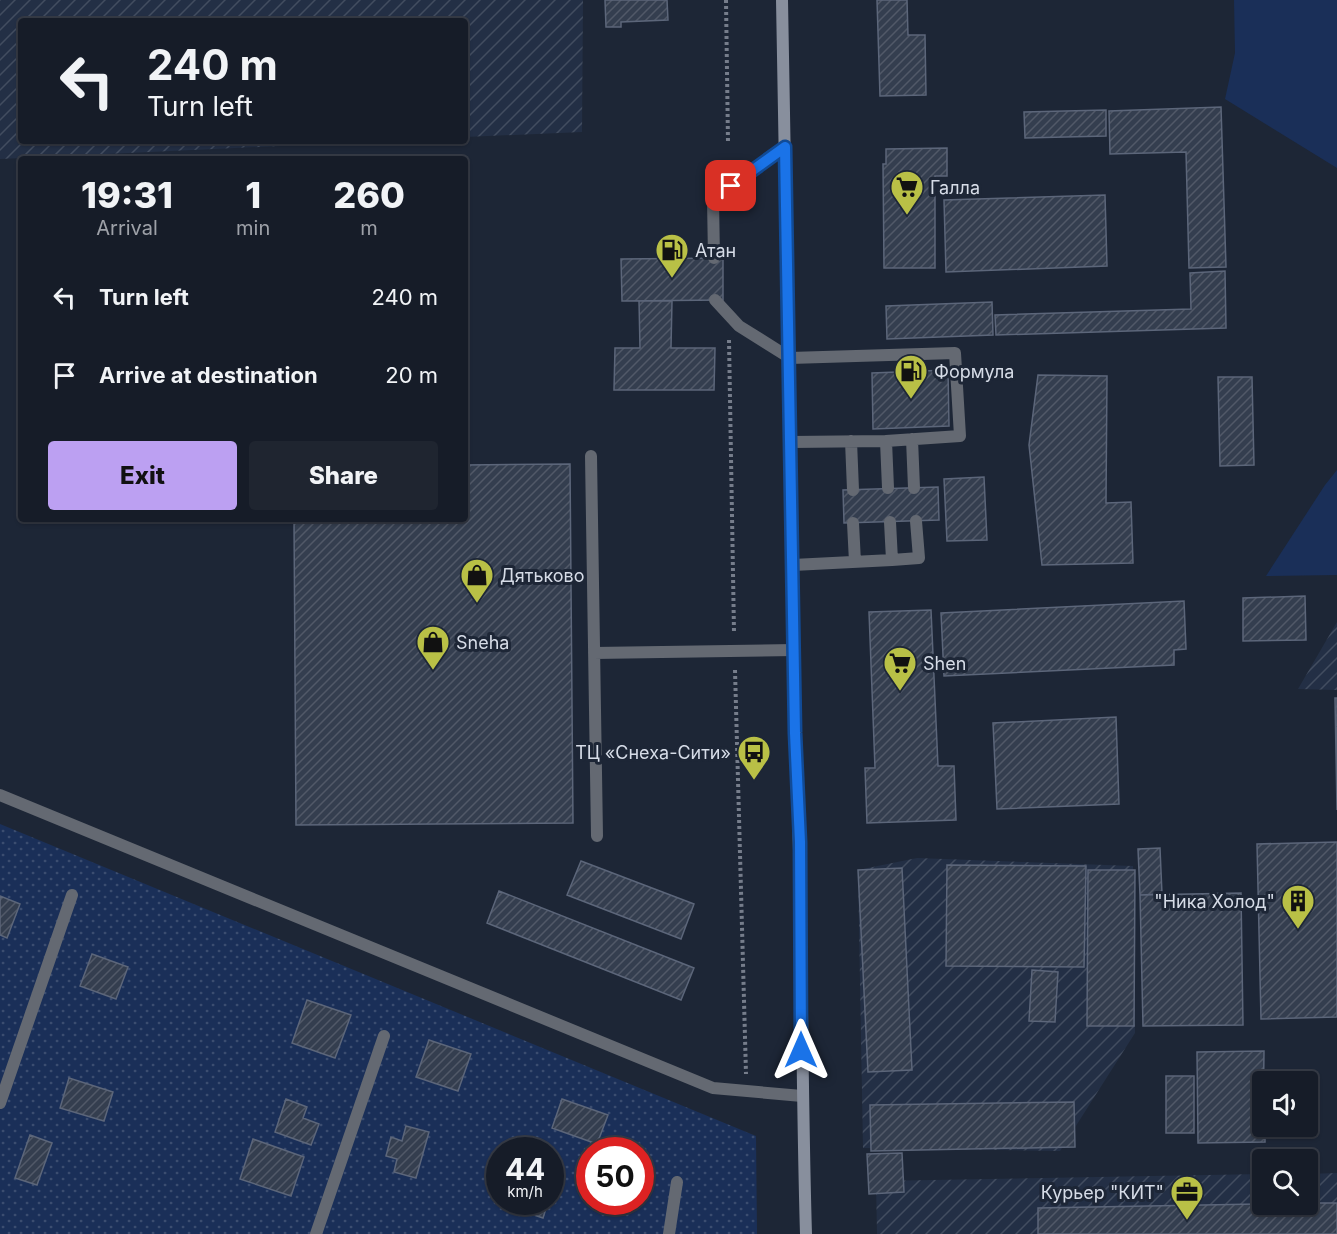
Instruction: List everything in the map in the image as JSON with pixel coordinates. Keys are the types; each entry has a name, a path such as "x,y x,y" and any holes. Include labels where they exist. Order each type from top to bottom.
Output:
{"main road":[{"path":"782,0 806,1234"}],"lane":[{"path":"714,258 712,200 785,147"},
{"path":"716,300 739,326 790,358 955,353 960,435 886,441 791,442"},
{"path":"912,439 914,488"},
{"path":"851,441 853,490"},
{"path":"886,441 888,488"},
{"path":"591,456 597,836"},
{"path":"793,565 919,558 916,521"},
{"path":"890,522 892,560"},
{"path":"853,523 855,562"},
{"path":"594,653 794,650"},
{"path":"0,795 713,1088 802,1096"},
{"path":"0,1103 72,895"},
{"path":"316,1234 384,1036"},
{"path":"669,1234 677,1182"}],"path":[{"path":"726,0 728,142"},
{"path":"728,315 735,633"},
{"path":"735,670 746,1078"}],"shaded area":[{"path":"0,0 583,0 582,132 468,137 468,18 18,18 18,144 323,144 65,156 18,156 18,158 0,159"},
{"path":"1234,0 1337,0 1337,168 1225,99 1235,53"},
{"path":"1337,470 1337,575 1266,576 1325,485"},
{"path":"1337,622 1337,690 1298,689"},
{"path":"0,824 756,1136 757,1234 0,1234"},
{"path":"917,858 1133,866 1135,1033 1060,1151 863,1148 858,870"},
{"path":"1337,1173 1337,1234 877,1234 876,1181 1252,1174 1252,1215 1318,1215 1318,1174"}],"building":[{"path":"605,0 667,0 668,20 621,22 621,27 606,27"},
{"path":"877,0 907,0 908,35 925,35 926,95 880,96"},
{"path":"1221,107 1226,267 1189,268 1186,152 1110,154 1109,111"},
{"path":"1106,110 1106,136 1025,138 1024,112"},
{"path":"947,148 947,176 935,176 935,268 884,268 883,164 886,164 886,149"},
{"path":"1105,195 1107,266 946,272 944,200"},
{"name":"Атан","path":"723,258 723,300 622,301 621,259"},
{"path":"1225,271 1226,328 996,335 995,315 1191,309 1190,273"},
{"path":"639,301 672,301 671,348 715,348 714,390 614,390 615,348 640,348"},
{"path":"992,302 993,335 887,339 886,306"},
{"name":"Формула","path":"948,370 949,426 873,429 872,373"},
{"path":"1038,375 1107,376 1106,503 1131,502 1133,563 1042,565 1029,445"},
{"path":"1218,377 1252,377 1254,465 1220,466"},
{"name":"Sneha","path":"570,464 573,823 296,825 294,522 468,522 468,465"},
{"path":"984,477 987,540 947,541 944,479"},
{"path":"938,487 939,520 844,523 843,490"},
{"path":"1305,596 1306,640 1243,641 1243,598"},
{"path":"1184,601 1186,649 1174,650 1174,665 944,676 941,613"},
{"path":"931,610 938,766 954,766 956,820 867,823 865,768 875,768 869,612"},
{"path":"1335,698 1337,698 1337,810"},
{"path":"1116,717 1119,804 997,809 993,723"},
{"name":"\"Ника Холод\"","path":"1337,842 1337,1017 1261,1019 1257,844"},
{"path":"1160,848 1162,894 1140,895 1138,849"},
{"path":"581,861 694,904 681,939 567,895"},
{"path":"947,865 1086,866 1084,967 946,966"},
{"path":"902,868 912,1070 868,1072 858,870"},
{"path":"1088,870 1135,870 1134,1026 1087,1026"},
{"path":"499,891 694,968 681,1000 487,923"},
{"path":"1241,893 1243,1025 1143,1026 1140,895"},
{"path":"0,896 20,904 7,938 0,935"},
{"path":"92,954 128,967 116,999 80,986"},
{"path":"1032,970 1058,972 1055,1022 1029,1021"},
{"path":"307,1000 351,1015 335,1058 292,1043"},
{"path":"429,1040 471,1054 458,1091 416,1077"},
{"path":"1264,1051 1264,1071 1252,1071 1252,1137 1265,1137 1265,1142 1198,1143 1197,1052"},
{"path":"1166,1076 1194,1076 1194,1133 1166,1133"},
{"path":"69,1078 113,1092 104,1121 60,1108"},
{"path":"286,1099 307,1107 303,1118 319,1124 311,1145 275,1132"},
{"path":"562,1099 608,1115 600,1137 577,1137 552,1128"},
{"path":"1074,1102 1075,1147 871,1151 870,1105"},
{"path":"406,1126 429,1132 416,1178 394,1172 397,1159 386,1156 391,1137 402,1141"},
{"path":"30,1135 52,1143 37,1185 15,1178"},
{"path":"253,1139 304,1157 291,1196 240,1179"},
{"path":"902,1153 904,1192 869,1194 867,1154"},
{"name":"Курьер \"КИТ\"","path":"1318,1203 1337,1203 1337,1234 1038,1234 1038,1208 1252,1204 1252,1215 1318,1215"}],"place":[{"name":"Галла","path":"907,216"},
{"name":"Атан","path":"672,279"},
{"name":"Формула","path":"911,400"},
{"name":"Дятьково","path":"477,604"},
{"name":"Sneha","path":"433,671"},
{"name":"Shen","path":"900,692"},
{"name":"ТЦ «Снеха-Сити»","path":"754,781"},
{"name":"\"Ника Холод\"","path":"1298,930"},
{"name":"Курьер \"КИТ\"","path":"1187,1221"}],"route":[{"path":"731,186 785,147 795,733 800,842 801,1050"}]}
